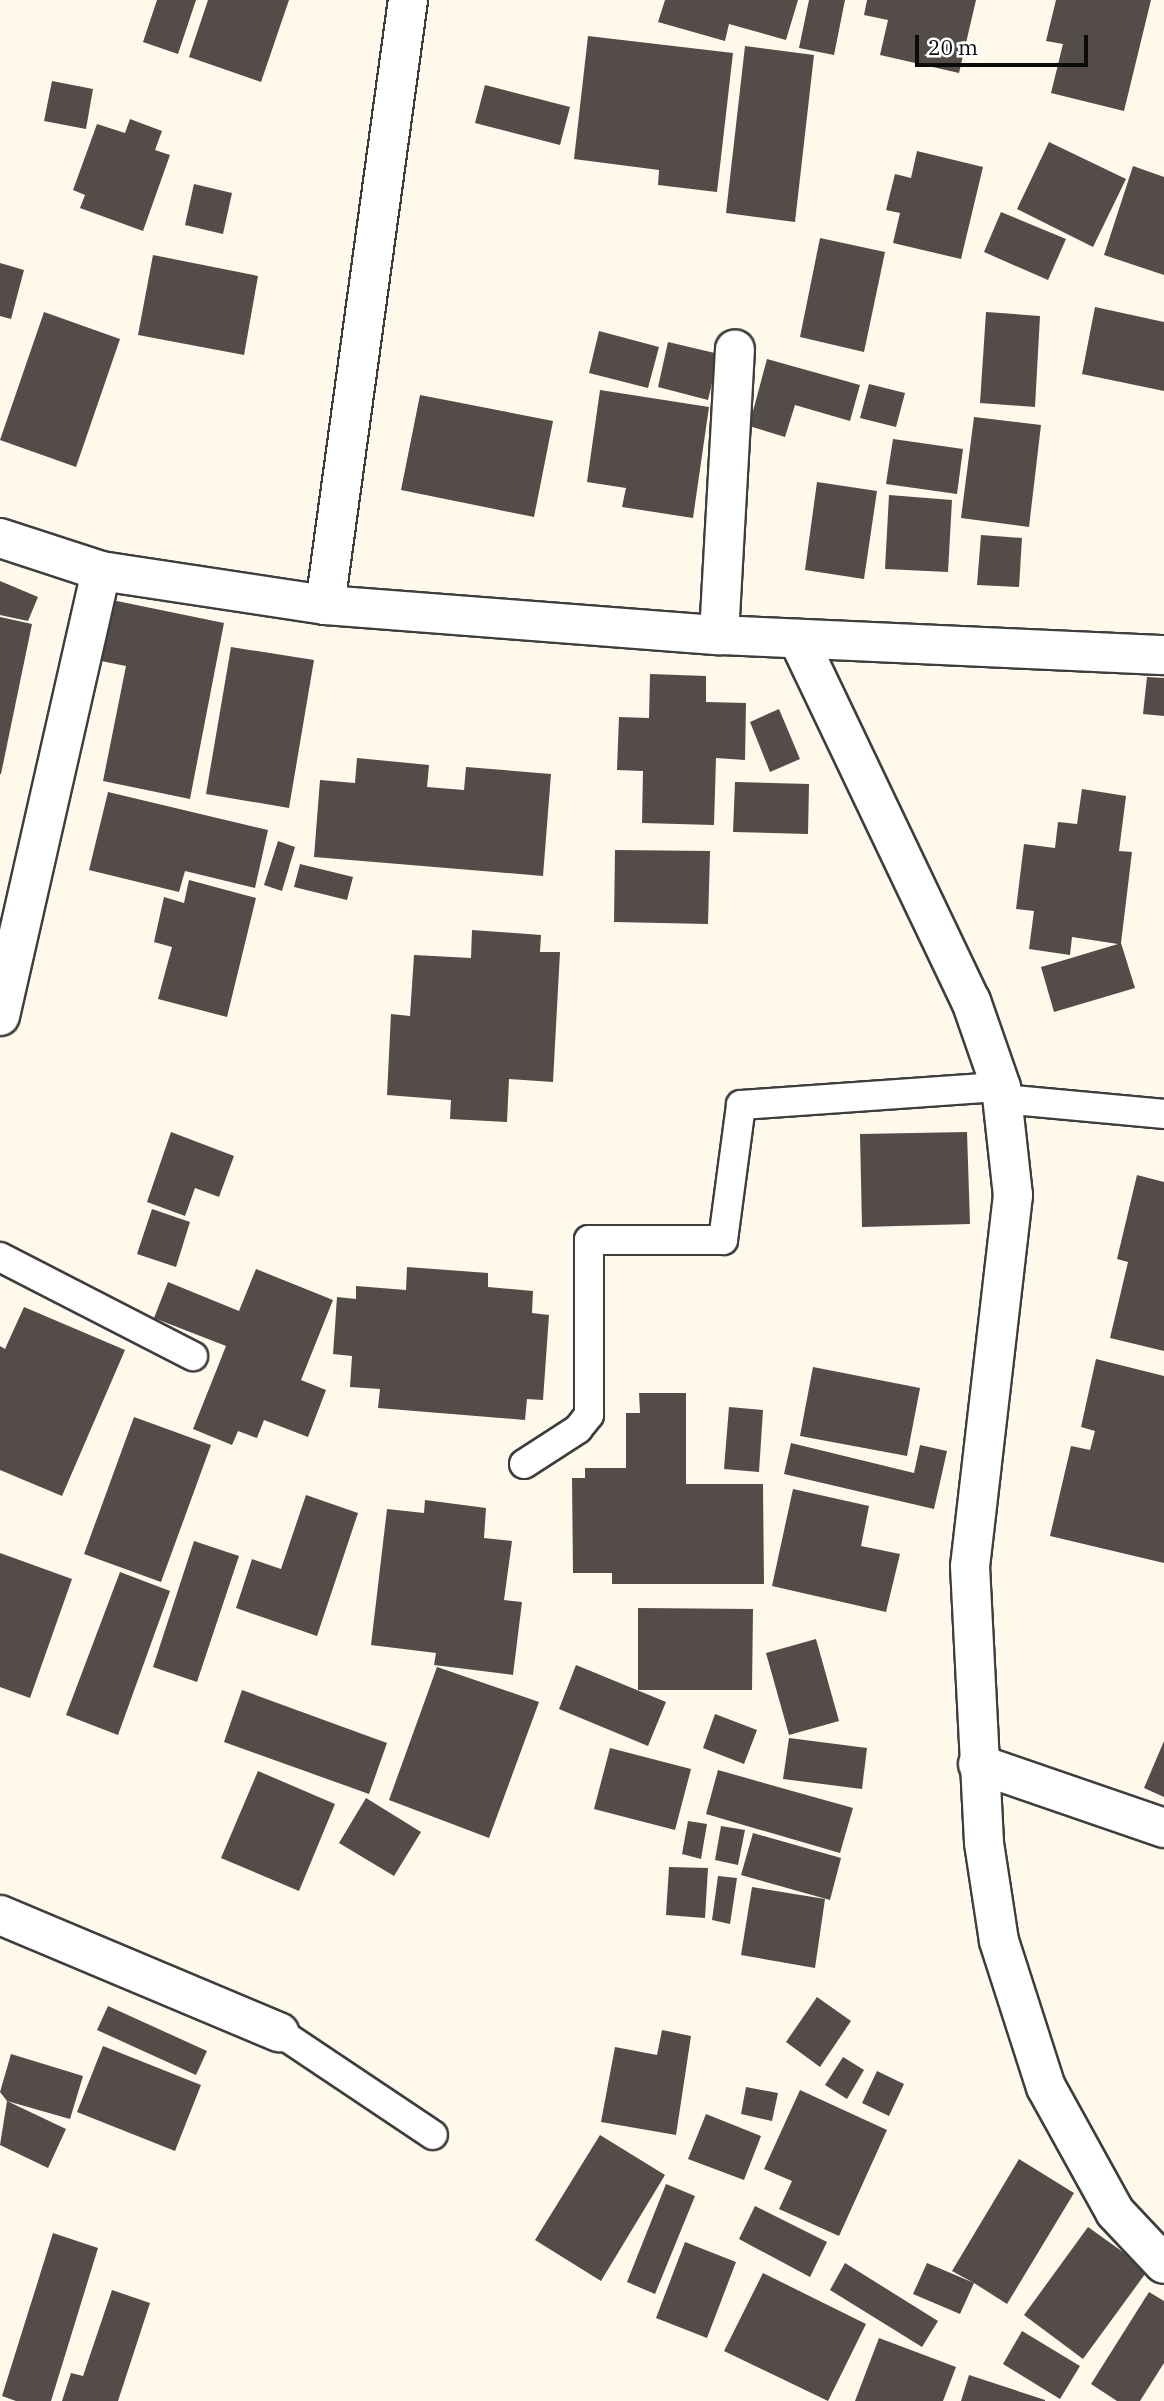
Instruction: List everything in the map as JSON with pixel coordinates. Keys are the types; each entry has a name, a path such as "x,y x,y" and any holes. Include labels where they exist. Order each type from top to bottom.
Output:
{"street":[{"path":"325,605 408,0"},
{"path":"719,635 735,349"},
{"path":"0,538 101,570 325,605 719,635 1164,654"},
{"path":"0,1016 101,570"},
{"path":"799,639 971,1001 1002,1093 1013,1195 970,1566 978,1763 999,1941 1041,2074 1078,2155 1115,2212 1164,2264"},
{"path":"978,1763 1164,1828"},
{"path":"0,1915 279,2032"}],"lane":[{"path":"524,1464 589,1415 589,1240 723,1240 741,1105 1002,1093 1164,1114"},
{"path":"0,1257 193,1356"},
{"path":"279,2032 433,2135"}],"building":[{"path":"157,0 196,0 178,54 143,42"},
{"path":"208,0 289,0 261,82 189,57"},
{"path":"665,0 798,0 786,40 729,24 725,41 658,22"},
{"path":"809,0 845,0 834,55 799,48"},
{"path":"867,0 976,0 959,73 880,55 888,20 864,15"},
{"path":"1056,0 1151,0 1124,111 1051,93 1063,44 1046,41"},
{"path":"588,36 733,53 717,192 658,185 659,170 574,159"},
{"path":"745,46 814,55 795,222 726,213"},
{"path":"52,81 93,89 86,129 44,121"},
{"path":"485,85 570,107 560,145 475,123"},
{"path":"130,119 162,131 155,150 170,155 143,231 80,208 85,195 73,190 97,124 125,133"},
{"path":"1049,142 1126,179 1093,247 1017,209"},
{"path":"917,151 983,167 961,259 893,243 900,213 886,210 895,174 911,178"},
{"path":"1133,166 1164,177 1164,275 1104,255"},
{"path":"194,184 232,193 223,234 185,225"},
{"path":"1001,212 1066,239 1048,280 984,252"},
{"path":"820,238 885,252 864,352 800,337"},
{"path":"153,255 258,276 244,355 138,335"},
{"path":"0,263 24,270 11,319 0,316"},
{"path":"1095,307 1164,322 1164,391 1082,374"},
{"path":"44,312 120,339 76,467 0,440"},
{"path":"986,312 1040,316 1035,407 980,403"},
{"path":"599,331 659,347 648,388 589,373"},
{"path":"668,342 719,354 708,400 658,387"},
{"path":"767,359 860,385 850,421 795,405 785,437 749,426"},
{"path":"869,384 905,393 896,427 860,418"},
{"path":"600,390 709,407 693,518 622,507 626,488 587,482"},
{"path":"420,395 553,421 534,517 401,490"},
{"path":"974,417 1041,425 1029,527 961,518"},
{"path":"893,439 963,449 957,494 886,484"},
{"path":"817,482 877,491 864,579 805,570"},
{"path":"889,495 952,500 948,572 885,569"},
{"path":"981,535 1022,538 1019,587 977,585"},
{"path":"0,581 38,597 28,621 0,615"},
{"path":"112,600 224,623 190,799 103,781 126,666 101,661"},
{"path":"0,617 32,624 1,774 0,774"},
{"path":"231,647 314,660 289,808 206,794"},
{"path":"650,674 706,676 706,702 746,703 745,760 716,758 714,825 642,823 643,771 617,770 619,717 649,718"},
{"path":"1147,677 1164,678 1164,716 1143,714"},
{"path":"779,709 800,759 770,772 750,722"},
{"path":"357,758 429,765 427,787 464,790 466,767 551,774 543,876 314,857 320,780 355,783"},
{"path":"735,782 809,784 808,834 733,832"},
{"path":"1082,789 1126,796 1119,851 1132,852 1121,943 1135,988 1054,1012 1041,967 1118,944 1072,937 1070,955 1029,949 1034,911 1016,909 1024,844 1055,848 1058,822 1077,824"},
{"path":"108,792 268,830 255,888 185,871 179,892 89,870"},
{"path":"278,841 295,847 282,891 264,885"},
{"path":"615,850 710,851 708,924 614,922"},
{"path":"300,864 353,877 347,900 294,887"},
{"path":"189,880 256,898 227,1017 158,999 172,947 154,942 164,897 184,903"},
{"path":"472,930 541,935 540,952 560,952 553,1082 509,1079 507,1122 450,1119 451,1100 387,1095 391,1014 410,1016 414,955 471,958"},
{"path":"171,1132 234,1156 219,1197 195,1188 185,1216 147,1202"},
{"path":"967,1132 970,1224 862,1227 860,1134"},
{"path":"1137,1175 1164,1182 1164,1351 1110,1338 1128,1262 1117,1259"},
{"path":"152,1209 190,1222 176,1267 137,1254"},
{"path":"407,1267 488,1273 488,1287 533,1291 532,1313 549,1315 543,1400 527,1399 525,1420 378,1408 380,1389 350,1387 352,1356 333,1354 337,1297 356,1299 356,1286 406,1290"},
{"path":"256,1269 333,1300 301,1380 326,1390 308,1437 264,1420 257,1438 238,1431 232,1445 193,1429 226,1346 154,1318 168,1282 239,1311"},
{"path":"24,1307 125,1350 62,1496 0,1470 0,1346 5,1349"},
{"path":"1096,1359 1164,1376 1164,1563 1050,1536 1071,1446 1090,1450 1095,1431 1081,1427"},
{"path":"813,1367 920,1388 907,1456 800,1436"},
{"path":"639,1393 686,1393 686,1484 763,1484 764,1584 612,1584 612,1573 573,1573 572,1478 585,1478 585,1468 626,1468 626,1413 640,1413"},
{"path":"729,1407 763,1410 759,1472 724,1469"},
{"path":"134,1417 211,1445 161,1582 84,1554"},
{"path":"791,1443 914,1473 920,1445 947,1451 934,1509 784,1474"},
{"path":"793,1489 869,1506 861,1546 900,1554 886,1612 772,1586"},
{"path":"306,1495 358,1513 317,1636 236,1608 252,1559 281,1569"},
{"path":"425,1500 486,1508 484,1538 512,1541 504,1600 522,1602 513,1675 434,1665 436,1653 371,1645 387,1509 424,1513"},
{"path":"194,1541 239,1556 197,1682 153,1667"},
{"path":"0,1553 72,1579 30,1698 0,1687"},
{"path":"120,1572 170,1591 118,1735 66,1715"},
{"path":"638,1608 753,1609 752,1690 638,1690"},
{"path":"816,1639 839,1721 789,1735 766,1653"},
{"path":"576,1665 666,1702 648,1746 559,1709"},
{"path":"437,1667 539,1702 489,1838 389,1800"},
{"path":"242,1690 387,1743 369,1794 224,1742"},
{"path":"715,1714 757,1730 744,1764 703,1748"},
{"path":"789,1738 867,1748 862,1789 783,1779"},
{"path":"1164,1741 1164,1797 1144,1788"},
{"path":"610,1748 691,1769 675,1830 594,1809"},
{"path":"718,1770 853,1808 840,1853 706,1814"},
{"path":"258,1771 335,1804 299,1891 221,1858"},
{"path":"366,1798 421,1832 394,1876 339,1843"},
{"path":"688,1821 707,1824 701,1859 682,1854"},
{"path":"721,1826 745,1830 738,1865 715,1860"},
{"path":"753,1833 841,1858 830,1900 741,1875"},
{"path":"669,1867 708,1868 705,1918 666,1915"},
{"path":"718,1876 737,1878 730,1924 712,1920"},
{"path":"752,1887 825,1899 815,1968 741,1955"},
{"path":"817,1997 851,2021 820,2067 786,2042"},
{"path":"108,2006 207,2051 196,2075 97,2030"},
{"path":"662,2030 691,2036 676,2135 601,2122 615,2047 657,2055"},
{"path":"103,2046 201,2085 175,2151 77,2112"},
{"path":"11,2054 83,2076 70,2119 7,2101 0,2092"},
{"path":"843,2057 864,2070 847,2099 825,2085"},
{"path":"877,2071 904,2084 889,2116 862,2103"},
{"path":"746,2087 778,2093 772,2121 741,2114"},
{"path":"800,2090 887,2130 839,2236 779,2209 792,2181 764,2169"},
{"path":"7,2101 66,2129 48,2168 0,2145"},
{"path":"706,2114 761,2136 744,2180 688,2159"},
{"path":"600,2135 665,2175 601,2281 535,2240"},
{"path":"1019,2159 1074,2193 1007,2304 952,2271"},
{"path":"666,2184 695,2196 655,2294 627,2282"},
{"path":"755,2206 827,2242 810,2277 739,2239"},
{"path":"1088,2227 1148,2270 1083,2359 1024,2315"},
{"path":"53,2233 98,2248 51,2401 16,2401 2,2396"},
{"path":"685,2242 736,2262 707,2338 656,2318"},
{"path":"845,2263 938,2321 922,2347 830,2290"},
{"path":"927,2263 974,2283 960,2314 913,2294"},
{"path":"763,2273 866,2324 828,2401 724,2351"},
{"path":"112,2290 150,2303 118,2401 62,2401 71,2373 83,2376"},
{"path":"1149,2292 1164,2301 1164,2363 1140,2401 1117,2401 1091,2384"},
{"path":"1022,2331 1080,2366 1060,2399 1003,2364"},
{"path":"879,2338 956,2367 943,2401 855,2401"},
{"path":"969,2375 1045,2400 1045,2401 961,2401"}]}
